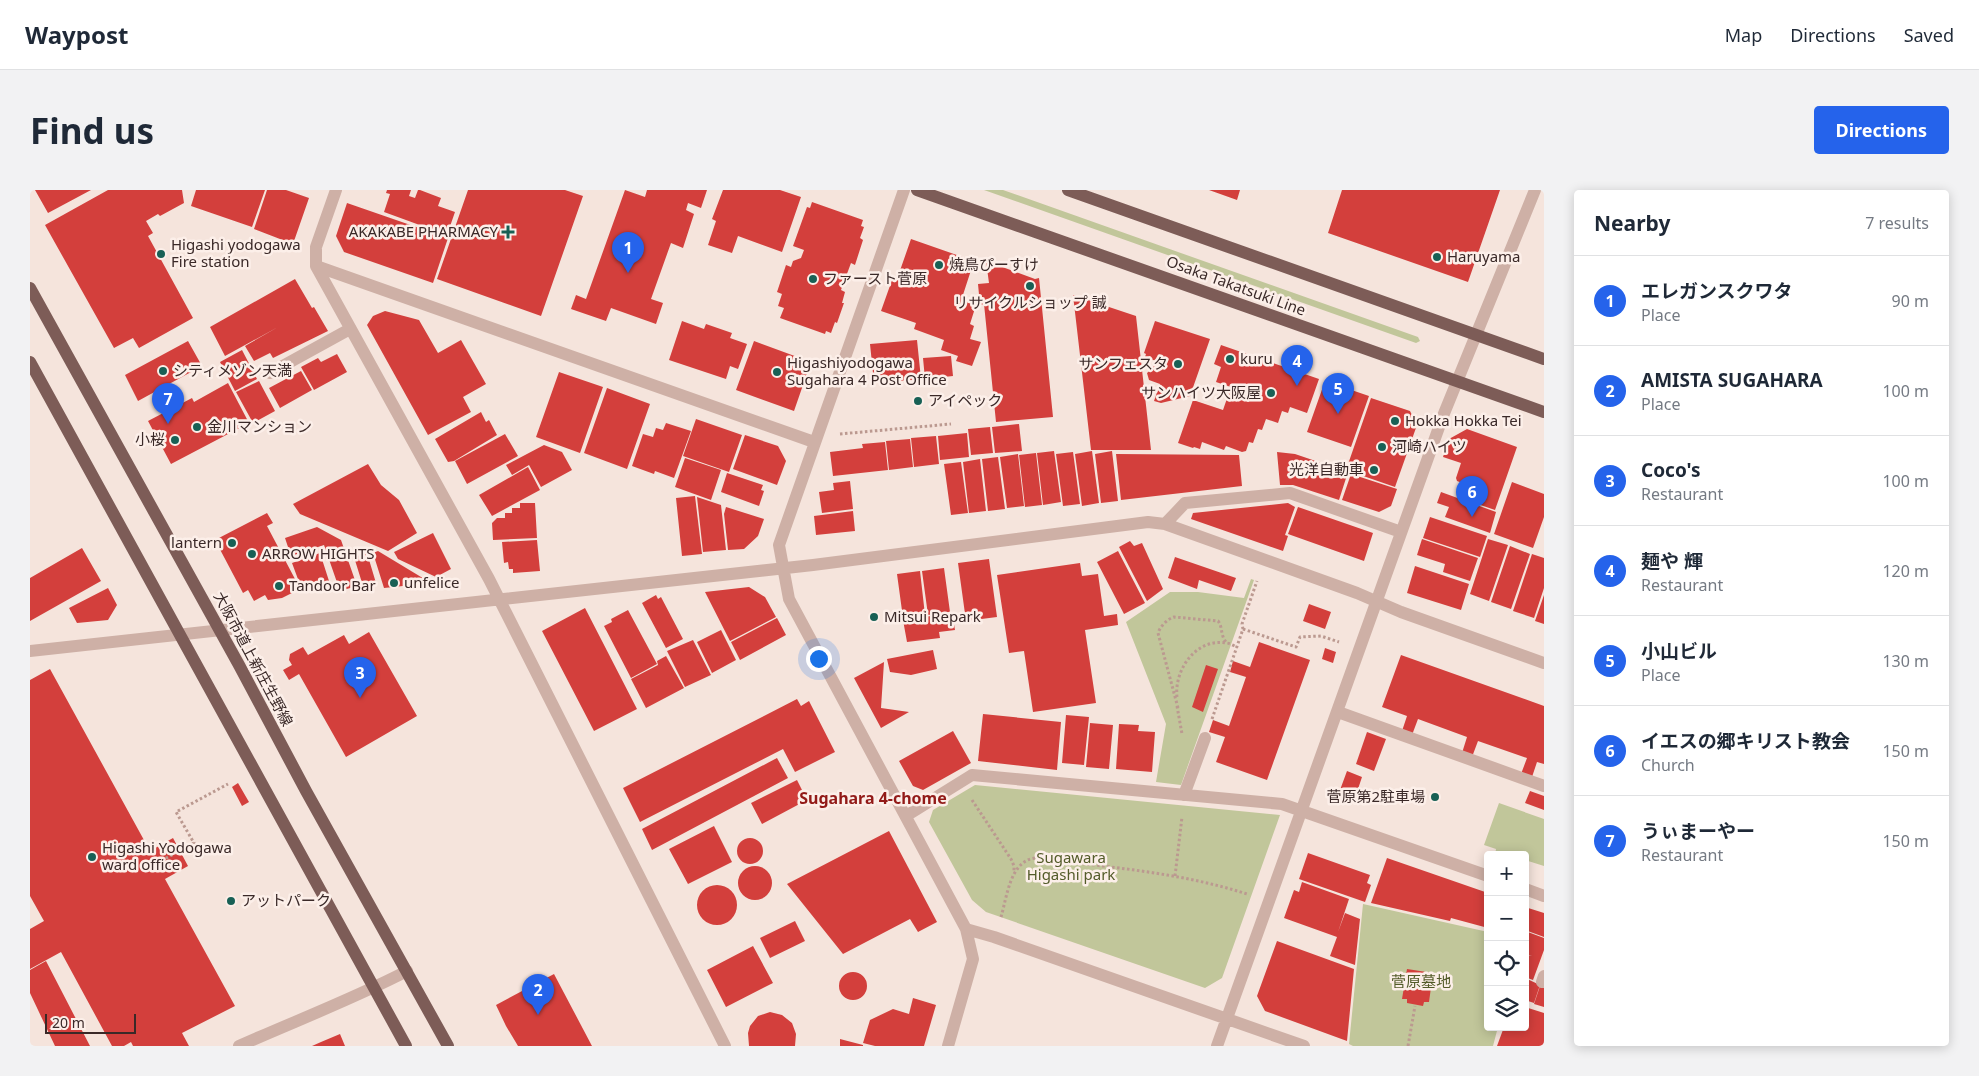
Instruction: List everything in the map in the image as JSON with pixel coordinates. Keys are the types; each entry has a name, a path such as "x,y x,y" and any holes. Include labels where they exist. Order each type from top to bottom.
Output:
{"main road":[{"name":"Osaka Takatsuki Line","path":"917,190 1544,412"},
{"path":"1068,190 1544,359"},
{"name":"大阪市道上新庄生野線","path":"30,288 306,792 448,1046"},
{"path":"30,362 406,1046"}],"street":[{"path":"336,190 316,247 316,266 498,599 725,1046"},
{"path":"904,190 779,545 789,598 966,928 973,959 948,1046"},
{"path":"1217,1046 1457,381 1535,190"},
{"path":"316,266 816,436"},
{"path":"270,373 350,329"},
{"path":"1164,524 1185,504 1290,493 1401,532"},
{"path":"30,652 782,568 1148,522 1164,524 1544,663"},
{"path":"1338,712 1544,786"},
{"path":"1184,795 1203,742"},
{"path":"906,816 972,775 1282,804 1484,875"},
{"path":"1529,890 1544,896"},
{"path":"966,928 994,936 1304,1046"},
{"path":"239,1046 374,988 407,970"}],"path":[{"path":"816,436 951,424"},
{"path":"1237,647 1223,639 1218,622 1174,617 1170,618 1159,629 1158,633 1180,713 1180,731 1183,736 1203,742 1237,647 1243,629 1242,624 1259,577"},
{"path":"1243,629 1296,647 1300,637 1321,636 1360,649"},
{"path":"1178,708 1176,687 1179,674 1185,662 1204,646 1227,642"},
{"path":"960,782 1011,859 1014,866 1014,875"},
{"path":"157,863 194,843 176,812 228,784"},
{"path":"1175,876 1184,795"},
{"path":"994,936 1018,867 1022,862 1035,858 1175,876 1219,885 1270,901"},
{"path":"1408,1046 1415,1006"}],"green space":[{"path":"984,190 1003,190 1418,337 1420,341 1416,343"},
{"path":"1251,579 1254,580 1181,785 1156,782 1166,724 1126,622 1170,592 1198,592 1244,598"},
{"name":"Sugawara Higashi park","path":"975,785 1280,815 1222,978 1205,988 986,912 972,900 929,822 933,810"},
{"path":"1499,803 1544,819 1544,866 1529,861 1529,851 1496,851 1496,849 1484,845"},
{"name":"菅原墓地","path":"1363,904 1484,931 1484,1031 1497,1031 1493,1046 1353,1046 1349,1044"}],"building":[{"path":"35,190 91,190 48,213"},
{"path":"108,190 182,190 184,203 146,221 153,233 148,236 193,318 139,348 133,338 114,348 45,225"},
{"path":"196,190 265,190 252,227 191,206"},
{"path":"267,190 286,190 309,198 293,244 254,229"},
{"path":"387,190 411,190 409,196 415,198 418,190 420,190 441,198 438,206 455,212 447,235 384,212 390,194 386,193"},
{"path":"468,190 565,190 583,196 541,316 437,279"},
{"path":"625,190 645,197 647,190 707,190 701,208 688,203 686,210 694,214 683,248 671,243 651,299 663,303 656,324 611,308 606,321 571,309 576,295 586,299"},
{"path":"723,190 780,190 801,197 782,252 738,236 732,253 708,245 716,221 712,219"},
{"path":"1209,190 1240,190 1237,200"},
{"name":"Haruyama","path":"1342,190 1500,190 1468,282 1328,233"},
{"name":"ファースト菅原","path":"812,202 863,220 861,226 864,227 860,238 863,240 855,265 851,263 841,290 845,292 842,303 844,303 837,323 835,322 831,333 826,331 825,334 780,318 784,308 778,306 782,294 777,292 786,265 791,267 793,261 801,258 804,250 793,246 807,207 810,208"},
{"path":"347,203 448,238 433,283 344,252 336,236"},
{"path":"911,239 974,261 960,304 964,300 976,305 970,324 974,326 970,339 981,342 972,366 956,361 958,356 941,350 944,340 914,329 916,323 881,311 892,280 896,282"},
{"path":"986,261 1035,279 1039,278 1053,417 996,422 984,304 980,305 978,284 989,283"},
{"path":"295,279 328,331 273,358 270,353 254,361 245,346 278,327 225,356 210,327"},
{"path":"1073,295 1136,316 1151,450 1091,450"},
{"path":"385,311 419,320 438,353 461,340 486,384 463,397 471,412 428,435 367,325 373,316"},
{"path":"682,321 704,329 706,324 732,333 730,338 747,344 738,369 730,366 726,379 669,360"},
{"name":"サンフェスタ","path":"1155,321 1210,339 1190,396 1161,403 1154,401 1160,384 1149,380 1147,373 1153,368 1156,361 1145,357 1146,354 1144,353"},
{"path":"917,340 921,379 874,383 870,344"},
{"name":"シティメゾン天満","path":"188,341 202,366 138,401 125,375"},
{"path":"754,341 811,362 794,411 736,390"},
{"name":"サンハイツ大阪屋","path":"1221,345 1319,379 1307,413 1290,407 1288,413 1282,411 1278,423 1266,419 1262,430 1258,429 1253,443 1249,442 1246,451 1242,452 1226,446 1224,450 1202,442 1200,449 1178,443 1193,400 1223,410 1231,387 1216,382 1221,367 1214,364"},
{"path":"242,350 257,379 235,391 220,362"},
{"path":"337,354 347,372 314,390 301,367 318,358 321,362"},
{"path":"951,356 953,376 925,379 923,358"},
{"path":"301,371 312,390 280,408 269,388"},
{"path":"559,372 603,387 580,453 536,437"},
{"path":"259,381 275,411 253,423 236,392"},
{"path":"1325,381 1369,396 1351,447 1307,432"},
{"name":"金川マンション","path":"228,383 249,423 171,464 148,421 192,398 194,402"},
{"path":"607,388 650,404 627,469 584,453"},
{"name":"河崎ハイツ","path":"1371,398 1410,411 1417,425 1395,487 1346,470"},
{"path":"481,412 486,422 489,420 497,435 454,461 448,462 435,439"},
{"path":"696,419 742,435 729,472 683,456"},
{"path":"666,423 691,431 674,478 655,471 654,474 632,466 643,434 653,437 656,428 663,430"},
{"path":"1019,424 1022,451 995,453 992,427"},
{"path":"990,427 993,453 971,455 968,429"},
{"path":"1467,429 1517,447 1495,510 1460,498 1465,484 1457,481 1456,478 1461,463 1443,457 1449,439"},
{"path":"967,433 969,457 940,460 938,436"},
{"path":"505,434 518,456 467,484 455,461"},
{"path":"745,435 778,446 786,461 777,485 733,469"},
{"path":"936,436 939,464 914,467 911,438"},
{"path":"910,439 913,467 889,470 886,441"},
{"path":"885,442 888,470 833,476 830,452 863,448 862,444"},
{"path":"544,445 562,452 572,470 541,487 529,465 512,475 506,465"},
{"path":"1054,451 1061,502 1043,505 1037,453"},
{"path":"1092,451 1099,503 1082,506 1075,454"},
{"path":"1112,451 1118,501 1101,503 1095,454"},
{"path":"1073,452 1080,504 1063,506 1056,454"},
{"path":"1277,452 1295,454 1348,472 1339,500 1293,485 1280,485"},
{"path":"1036,453 1042,505 1025,507 1019,455"},
{"path":"1018,454 1024,506 1007,508 1000,457"},
{"path":"1116,454 1239,455 1242,486 1121,500"},
{"path":"998,457 1005,509 988,511 982,459"},
{"path":"685,458 721,470 711,500 675,487"},
{"path":"980,459 986,511 969,513 963,462"},
{"path":"961,462 968,513 951,515 944,464"},
{"path":"368,464 381,485 399,500 417,533 388,551 300,514 293,504"},
{"path":"528,467 540,490 492,516 479,495"},
{"path":"727,473 763,485 761,490 764,491 759,506 721,492"},
{"path":"1351,474 1397,489 1391,506 1379,512 1342,500"},
{"path":"850,481 853,509 822,513 819,492 834,490 833,483"},
{"path":"1512,482 1544,494 1544,517 1533,548 1494,534"},
{"path":"1441,492 1496,512 1490,533 1445,517 1449,507 1437,503"},
{"path":"695,496 702,554 682,556 676,498"},
{"path":"697,497 721,505 726,550 703,552"},
{"path":"520,503 535,503 537,538 493,540 492,523 497,518 505,518 505,513 512,513 512,508 520,508"},
{"path":"1288,503 1295,507 1285,535 1288,536 1283,551 1191,519 1193,513"},
{"path":"726,507 764,519 758,536 744,549 728,550 724,514"},
{"path":"1298,507 1373,533 1364,561 1288,534"},
{"path":"853,511 855,531 816,535 814,516"},
{"name":"ARROW HIGHTS","path":"267,513 273,523 267,526 295,579 289,582 294,592 282,598 268,600 265,595 254,601 248,590 243,593 215,540"},
{"path":"1430,517 1487,536 1480,557 1423,538"},
{"path":"317,527 341,540 357,586 340,591 324,545 291,556 285,538"},
{"path":"433,533 451,569 436,577 398,559 394,552"},
{"path":"1422,539 1478,558 1470,581 1443,572 1445,564 1417,555"},
{"path":"1488,539 1508,545 1489,601 1470,594"},
{"path":"537,540 540,571 513,573 513,569 509,569 508,562 504,563 502,542"},
{"path":"1130,541 1134,546 1142,543 1163,589 1147,601 1119,547"},
{"path":"1510,546 1530,554 1511,609 1491,602"},
{"path":"82,548 101,581 30,621 30,578"},
{"path":"378,551 431,583 384,588 373,553"},
{"path":"1118,551 1145,603 1124,614 1097,562"},
{"path":"320,553 329,581 302,590 292,563"},
{"path":"367,553 376,583 363,586 354,557"},
{"path":"1532,554 1544,558 1544,588 1534,618 1513,611"},
{"path":"1175,557 1236,578 1231,591 1199,580 1197,589 1168,578"},
{"path":"989,559 997,617 966,621 958,563"},
{"path":"1080,563 1082,576 1098,574 1104,616 1117,614 1118,625 1085,630 1096,703 1033,712 1024,651 1009,653 997,575"},
{"path":"1415,566 1469,584 1461,610 1407,593"},
{"path":"944,568 950,612 928,615 922,571"},
{"path":"920,571 925,615 903,618 897,574"},
{"path":"749,587 765,597 776,617 730,641 705,592"},
{"path":"108,588 117,605 108,620 77,623 69,608"},
{"path":"656,595 658,599 661,597 683,639 666,648 642,603"},
{"path":"1544,595 1544,624 1535,621"},
{"path":"1309,604 1331,612 1325,629 1303,621"},
{"path":"585,608 637,709 594,731 542,631"},
{"path":"628,610 657,664 631,678 604,626 612,622 611,619"},
{"path":"952,613 955,630 939,632 940,638 907,642 903,620"},
{"path":"777,618 786,635 740,660 731,642"},
{"path":"721,630 736,660 712,673 697,642"},
{"path":"369,632 417,716 346,757 299,674 289,680 283,670 292,665 289,660 290,654 303,647 308,655 344,635 349,644"},
{"path":"693,640 711,675 685,687 667,651"},
{"path":"1259,642 1310,660 1267,780 1216,762 1225,737 1209,732 1213,720 1229,726 1246,677 1230,672 1233,661 1250,667"},
{"path":"1325,648 1336,652 1333,663 1322,659"},
{"path":"933,650 937,669 911,675 890,672 887,659"},
{"path":"1401,655 1544,706 1544,764 1537,762 1532,777 1521,774 1527,758 1478,741 1472,757 1462,753 1467,737 1418,719 1412,735 1402,731 1407,716 1382,707"},
{"path":"666,656 684,688 646,708 631,679 658,665 657,661"},
{"path":"884,662 881,708 909,712 881,728 854,678"},
{"path":"1206,665 1218,669 1203,712 1192,707"},
{"name":"Higashi Yodogawa ward office","path":"50,669 150,851 173,838 188,866 165,879 235,1006 182,1033 189,1046 133,1046 131,1042 124,1046 112,1046 61,952 30,969 30,929 44,921 30,896 30,680"},
{"path":"797,699 801,706 809,701 835,752 795,772 783,749 640,822 623,788"},
{"path":"983,714 1061,722 1057,770 978,761"},
{"path":"1066,715 1089,717 1084,765 1062,763"},
{"path":"1090,723 1113,725 1109,769 1086,767"},
{"path":"1119,724 1139,725 1138,731 1155,732 1152,772 1116,769"},
{"path":"953,731 971,763 923,790 913,786 899,761"},
{"path":"1367,732 1386,739 1374,771 1356,764"},
{"path":"777,758 788,778 652,850 642,829"},
{"path":"1347,771 1362,777 1356,795 1340,790"},
{"path":"797,780 807,800 762,824 751,803"},
{"path":"238,783 249,802 242,806 232,787"},
{"path":"1530,791 1544,796 1544,810 1525,803"},
{"path":"714,826 732,862 688,884 669,849"},
{"path":"889,831 937,922 918,932 910,919 843,954 787,884"},
{"path":"750,838 759,842 763,851 759,860 750,864 741,860 737,851 741,842"},
{"path":"1308,853 1370,875 1367,883 1371,885 1365,902 1299,879"},
{"path":"1387,858 1484,892 1484,927 1451,918 1450,921 1371,903"},
{"path":"755,866 767,871 772,883 767,895 755,900 743,895 738,883 743,871"},
{"path":"1302,882 1349,899 1338,932 1345,913 1360,919 1355,965 1330,956 1337,937 1284,918 1294,890 1299,892"},
{"path":"717,885 731,891 737,905 731,919 717,925 703,919 697,905 703,891"},
{"path":"1529,908 1544,913 1544,937 1529,931"},
{"path":"795,921 805,941 770,958 760,938"},
{"path":"1529,932 1544,938 1544,950 1533,980 1529,978 1529,956 1532,956 1529,955"},
{"path":"1277,941 1354,969 1347,1041 1265,1011 1257,996"},
{"path":"753,946 773,983 726,1007 707,970"},
{"path":"46,961 90,1046 55,1046 30,993 30,970"},
{"path":"1407,969 1433,973 1429,1002 1424,1002 1423,1006 1407,1003 1407,999 1402,999"},
{"path":"853,972 863,976 867,986 863,996 853,1000 843,996 839,986 843,976"},
{"path":"554,974 592,1046 518,1046 506,1026 496,1005"},
{"path":"1529,980 1540,985 1534,1003 1529,1001"},
{"path":"1540,986 1544,988 1544,1007 1534,1004"},
{"path":"913,998 936,1005 924,1046 875,1046 863,1043 870,1020 893,1009 909,1014"},
{"path":"1529,1008 1544,1013 1544,1046 1497,1046 1503,1031 1529,1031"},
{"path":"770,1012 782,1015 792,1023 796,1034 795,1046 749,1046 748,1033 750,1026 758,1016"},
{"path":"340,1034 345,1046 312,1046 321,1042"},
{"path":"840,1039 863,1045 863,1046 840,1046"}],"place":[{"name":"AKAKABE PHARMACY","path":"508,232"},
{"name":"Higashi yodogawa Fire station","path":"161,254"},
{"name":"Haruyama","path":"1437,257"},
{"name":"焼鳥ぴーすけ","path":"939,265"},
{"name":"エレガンスクワタ","path":"628,273"},
{"name":"ファースト菅原","path":"813,279"},
{"name":"リサイクルショップ 誠","path":"1030,286"},
{"name":"kuru","path":"1230,359"},
{"name":"サンフェスタ","path":"1178,364"},
{"name":"シティメゾン天満","path":"163,371"},
{"name":"Higashiyodogawa Sugahara 4 Post Office","path":"777,372"},
{"name":"麺や 輝","path":"1297,386"},
{"name":"サンハイツ大阪屋","path":"1271,393"},
{"name":"アイペック","path":"918,401"},
{"name":"小山ビル","path":"1338,414"},
{"name":"Hokka Hokka Tei","path":"1395,421"},
{"name":"うぃまーやー","path":"168,424"},
{"name":"金川マンション","path":"197,427"},
{"name":"小桜","path":"175,440"},
{"name":"河崎ハイツ","path":"1382,447"},
{"name":"光洋自動車","path":"1374,470"},
{"name":"イエスの郷キリスト教会","path":"1472,517"},
{"name":"lantern","path":"232,543"},
{"name":"ARROW HIGHTS","path":"252,554"},
{"name":"unfelice","path":"394,583"},
{"name":"Tandoor Bar","path":"279,586"},
{"name":"Mitsui Repark","path":"874,617"},
{"name":"Coco's","path":"360,698"},
{"name":"菅原第2駐車場","path":"1435,797"},
{"name":"Higashi Yodogawa ward office","path":"92,857"},
{"name":"アットパーク","path":"231,901"},
{"name":"AMISTA SUGAHARA","path":"538,1015"}],"district":[{"name":"Sugahara 4-chome","path":"873,798"}]}
